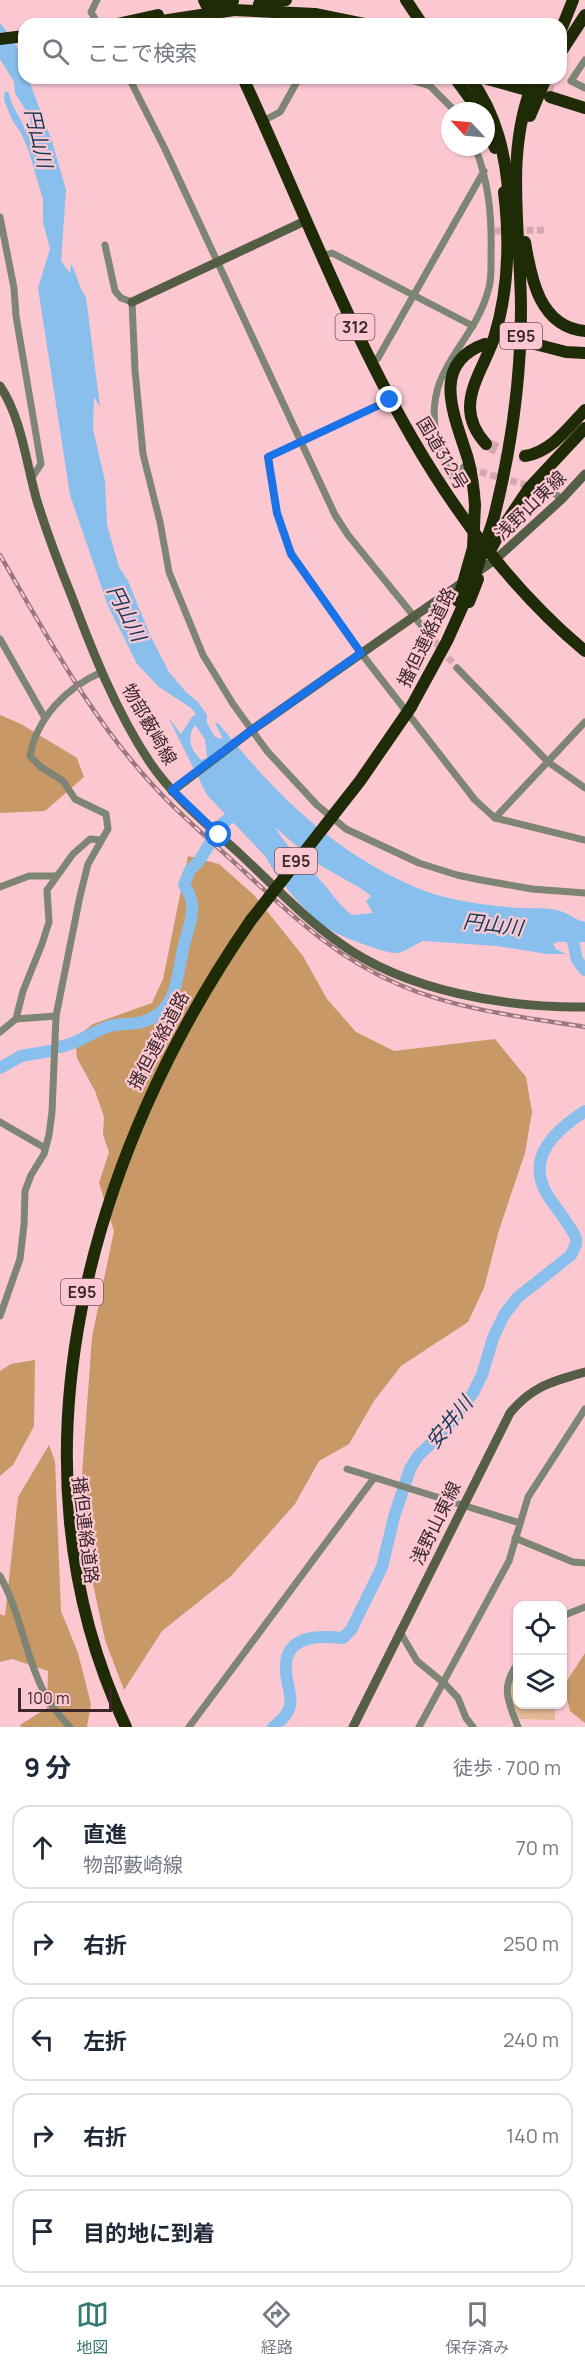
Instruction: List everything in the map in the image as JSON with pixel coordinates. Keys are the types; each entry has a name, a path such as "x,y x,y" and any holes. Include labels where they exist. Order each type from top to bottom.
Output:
{"highway":[{"path":"204,0 213,18"},
{"path":"145,18 286,0"},
{"path":"406,0 418,18"},
{"path":"566,18 573,0"},
{"path":"171,18 235,5 335,18"},
{"path":"567,43 585,15"},
{"path":"0,39 18,37"},
{"name":"国道312号","path":"246,84 305,221 390,400 447,495 496,559 568,637 585,651"},
{"path":"458,84 471,102"},
{"path":"475,84 496,126 510,162 519,195 516,240 498,326 470,402 473,425 486,444"},
{"path":"528,84 523,115 510,162 507,201 516,240 544,307 560,323 585,331"},
{"path":"516,240 510,162 543,84"},
{"path":"585,101 552,94 585,108"},
{"path":"495,140 510,162 516,240"},
{"name":"播但連絡道路","path":"126,1727 109,1694 82,1622 72,1579 60,1488 60,1441 68,1362 95,1239 108,1197 138,1119 190,1015 251,920 360,781 411,707 426,681 498,524 519,383 521,290 516,240"},
{"path":"464,601 473,548 475,505 471,472 453,416 449,392 452,377 462,358 473,349 485,344"},
{"path":"535,344 566,352 585,353"},
{"path":"525,456 547,447 585,410"},
{"path":"498,524 585,429"}],"main road":[{"path":"132,302 305,221"},
{"name":"物部藪崎線","path":"0,386 18,424 31,479 54,551 102,672 136,739 150,762 172,790 311,921 343,946 414,981 455,993 558,1007 585,1007"},
{"name":"浅野山東線","path":"172,790 250,732 496,559 558,496 585,474"},
{"name":"浅野山東線","path":"353,1727 510,1413 523,1397 541,1387 585,1372"}],"street":[{"path":"94,18 91,12 97,0"},
{"path":"585,60 571,81 585,88"},
{"path":"132,84 165,149 335,515 348,536 421,625"},
{"path":"263,121 280,112 296,84"},
{"path":"424,84 430,86 446,102"},
{"path":"464,467 452,476 448,470 437,438 434,404 436,390 451,357 473,327 489,289 494,231 489,192 478,156"},
{"path":"372,362 378,358 484,171"},
{"path":"0,217 13,278 16,316 41,464 31,479"},
{"path":"105,245 115,291 121,298 132,302 135,370 143,454 160,522 168,572 203,655 250,732 293,781 346,829 419,863 457,875 532,889 585,893"},
{"path":"322,256 332,253 473,327"},
{"path":"390,400 268,457 277,513 291,554 361,653 476,800 495,818 585,840"},
{"path":"0,639 45,718"},
{"path":"458,668 548,762 585,788"},
{"path":"0,1316 20,1259 25,1191 45,1148 52,1112 56,1016 80,896 88,864 100,840 108,830 106,814 75,799 63,781 41,767 30,756 45,718 69,690 102,672"},
{"path":"495,818 585,722"},
{"path":"16,1019 23,991 49,922 47,890 73,854 90,839 100,840"},
{"path":"0,887 29,876 55,876"},
{"path":"0,1032 16,1019 56,1016"},
{"path":"0,1122 45,1148"},
{"path":"419,1727 509,1562 528,1497 585,1409"},
{"path":"347,1469 520,1523"},
{"path":"189,1727 374,1478"},
{"path":"515,1538 573,1562 585,1563"},
{"path":"0,1576 7,1589 30,1658 49,1701 69,1727"},
{"path":"567,1614 585,1607"},
{"path":"400,1632 417,1661 459,1698 466,1718 473,1727"},
{"path":"513,1673 506,1686 507,1702 518,1727"}],"shaded area":[{"path":"0,715 21,724 77,758 84,777 45,811 0,813"},
{"path":"188,856 219,864 254,895 303,956 327,999 356,1032 394,1051 495,1039 526,1077 532,1112 525,1153 499,1230 484,1288 468,1322 401,1366 374,1401 349,1444 319,1461 295,1504 231,1576 162,1631 124,1690 105,1640 88,1561 81,1488 92,1337 114,1231 99,1183 109,1152 103,1135 104,1117 95,1091 77,1058 75,1038 93,1024 152,1003 163,979"},
{"path":"35,1360 34,1426 13,1465 0,1476 0,1371 11,1364"},
{"path":"49,1445 55,1461 61,1611 78,1653 91,1704 87,1727 21,1727 20,1725 47,1708 48,1671 12,1659 0,1662 0,1614 5,1616 18,1497"},
{"path":"585,1653 585,1723 570,1711 567,1680"},
{"path":"513,1679 513,1703 511,1694"},
{"path":"515,1709 555,1709 555,1720 520,1719"}],"water":[{"name":"円山川","path":"0,23 10,35 18,51 18,84 30,84 52,141 66,190 61,261 70,273 71,264 86,297 100,407 94,397 93,429 105,481 107,525 119,567 128,581 150,635 169,672 198,702 207,715 207,723 215,737 223,739 215,723 219,724 263,776 286,799 336,842 393,877 447,898 563,912 585,922 585,942 553,944 556,949 566,954 423,941 394,953 351,939 329,929 303,906 277,875 266,857 207,795 168,717 181,734 196,714 191,708 159,687 137,664 108,606 70,495 38,288 50,249 43,222 43,199 28,149 4,100 5,91 9,93 25,130 32,133 30,117 15,93 14,82 0,59","holes":["195,725 205,739 207,758 201,760 190,739","275,827 316,863 371,896 366,901 373,913 352,915 347,911 291,849"]}],"waterway":[{"path":"222,824 241,809"},
{"path":"59,1047 110,1026 142,1022 155,1017 164,1009 175,989 191,919 191,899 184,885 190,870 199,861 212,840"},
{"name":"安井川","path":"571,932 577,960 585,970"},
{"path":"0,1068 21,1056 50,1051"},
{"name":"安井川","path":"273,1727 283,1719 290,1704 286,1673 288,1654 300,1642 317,1637 343,1638 351,1630 382,1567 394,1517 410,1469 418,1456 445,1430 473,1393 504,1315 517,1298 571,1255 576,1238 547,1194 541,1181 540,1168 542,1156 554,1136 585,1111"}],"tunnel":[{"path":"528,84 553,91"},
{"path":"495,231 544,230"},
{"path":"485,344 507,340 535,344"},
{"path":"486,444 505,453 525,456"},
{"path":"470,469 554,493"},
{"path":"421,625 457,668"}],"railway":[{"path":"0,555 93,710 137,767 182,815 319,937 378,975 422,994 491,1012 585,1027"}],"route":[{"path":"219,835 172,790 361,653 291,554 277,513 268,457 390,400"}]}
